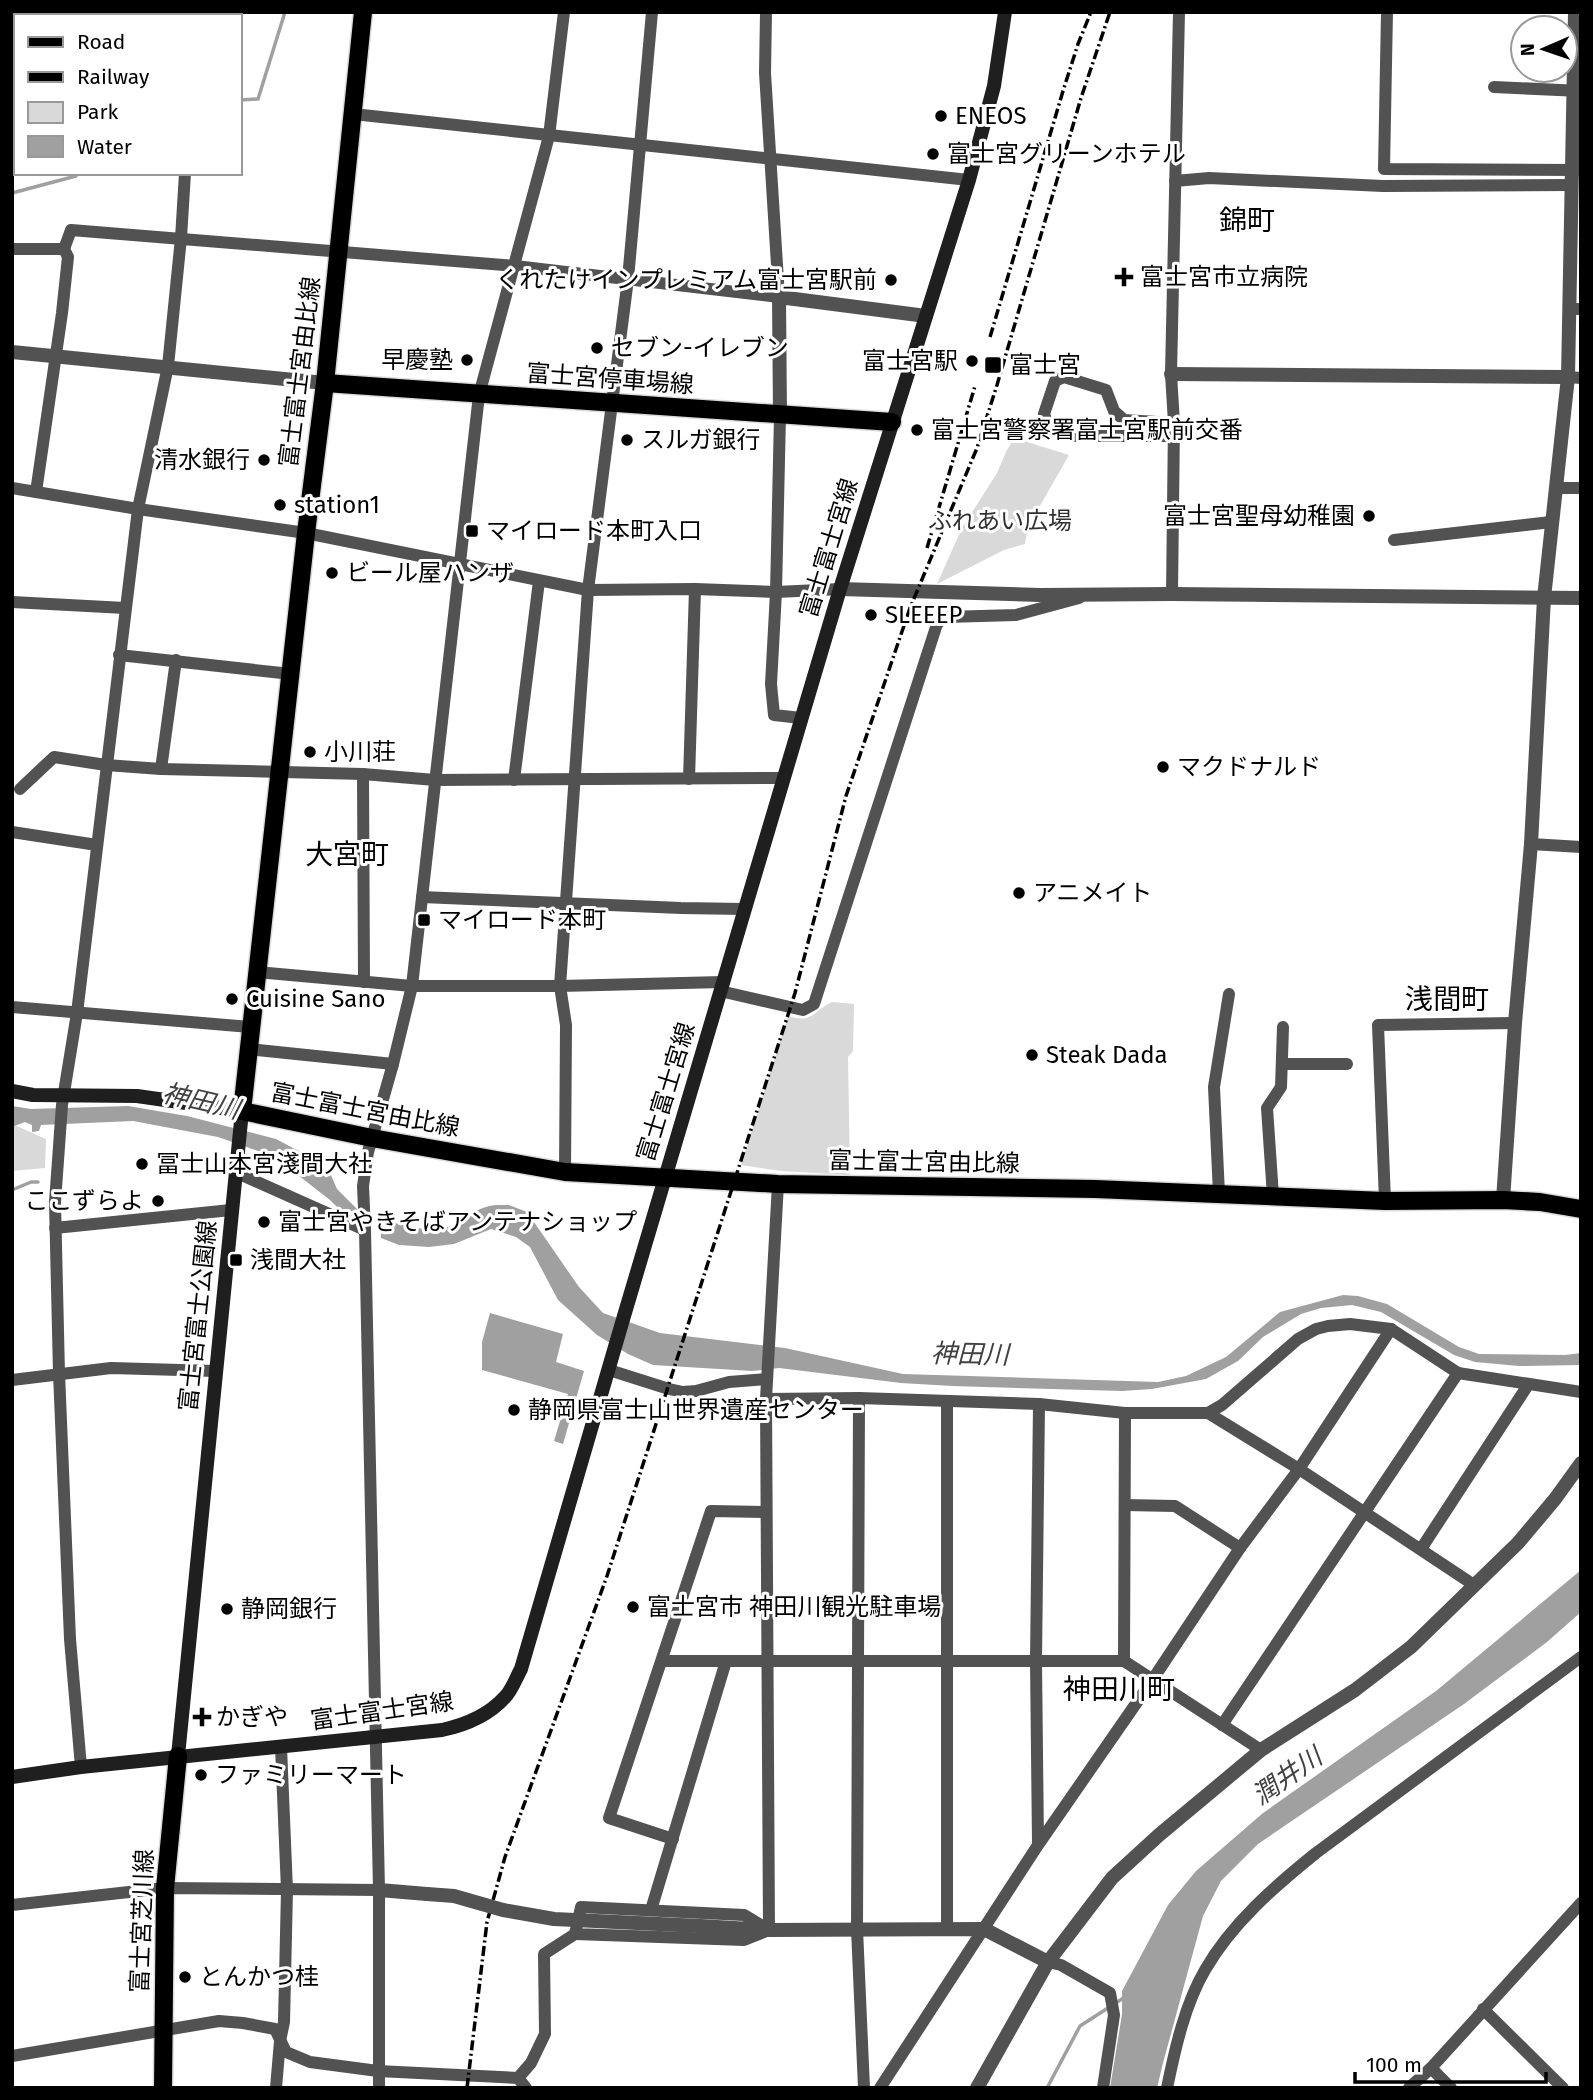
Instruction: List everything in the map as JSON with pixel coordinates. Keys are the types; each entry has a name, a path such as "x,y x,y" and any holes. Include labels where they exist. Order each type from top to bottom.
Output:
{"main road":[{"name":"富士富士宮由比線","path":"363,12 325,383 241,1119 565,1171 778,1184 1095,1189 1385,1201 1503,1200 1540,1202 1581,1209"},
{"name":"富士富士宮線","path":"12,1777 178,1756 376,1738 462,1726 482,1716 505,1697 521,1669 783,778 969,180 994,86 1005,12"},
{"name":"富士宮停車場線","path":"325,383 892,422"},
{"path":"12,1091 63,1100 137,1096 241,1119"},
{"name":"富士宮富士公園線","path":"178,1756 241,1119"},
{"name":"富士宮芝川線","path":"163,2088 165,1888 178,1756"}],"street":[{"path":"379,2088 379,1890 363,1186 372,1138 412,986 479,395 549,136 564,12"},
{"path":"565,1171 566,1025 560,986 588,590 628,279 652,12"},
{"path":"766,12 765,73 779,297 780,416 772,684 774,715 801,719"},
{"path":"1172,594 1174,430 1171,374 1179,12"},
{"path":"1387,12 1384,169 1575,175"},
{"path":"1494,87 1577,91 1575,377 1551,522 1544,598 1531,844 1503,1200"},
{"path":"353,114 969,180"},
{"path":"81,1767 70,1639 59,1373 55,1228 60,1129 77,1013 138,509 168,366 185,175"},
{"path":"1175,181 1209,177 1383,186 1575,175"},
{"path":"36,492 68,257 64,249 71,230 515,266 926,316"},
{"path":"12,249 64,249"},
{"path":"12,352 325,383"},
{"path":"1171,374 1575,377"},
{"path":"1064,377 1106,390 1114,411 1124,421 1174,430 1065,436 1049,429 1044,414 1055,381 1064,377"},
{"path":"12,488 306,533 588,590 695,589 776,592 840,589 1040,595 1581,598"},
{"path":"1556,488 1581,488"},
{"path":"1394,540 1551,522"},
{"path":"514,780 539,581"},
{"path":"689,779 695,589"},
{"path":"257,972 412,986 721,986 803,1010 814,1004 937,624 945,617 1016,615 1089,595"},
{"path":"12,602 125,608"},
{"path":"119,655 291,674"},
{"path":"162,769 176,660"},
{"path":"20,789 54,757 106,765 162,769 363,774 435,780 783,778"},
{"path":"363,774 364,982"},
{"path":"12,832 97,845"},
{"path":"1531,844 1581,847"},
{"path":"422,897 744,909"},
{"path":"1219,1194 1214,1087 1229,994"},
{"path":"12,1007 250,1027"},
{"path":"1385,1201 1378,1024 1515,1023"},
{"path":"1273,1196 1267,1108 1281,1087 1283,1027"},
{"path":"248,1049 393,1064"},
{"path":"1283,1065 1347,1064"},
{"path":"235,1172 365,1230"},
{"path":"769,1930 766,1399 778,1184"},
{"path":"55,1228 231,1210"},
{"path":"766,1399 859,1398 1039,1404 1125,1413 1208,1413 1222,1405 1298,1339 1317,1329 1350,1324 1391,1329 1458,1373 1581,1392"},
{"path":"880,2088 1038,1845 1240,1548 1299,1469 1391,1329"},
{"path":"12,1380 111,1368 215,1371"},
{"path":"609,1370 683,1392 767,1375"},
{"path":"1222,1725 1458,1373"},
{"path":"1421,1549 1528,1385"},
{"path":"859,1398 858,1929 864,2088"},
{"path":"947,1401 947,1929"},
{"path":"1038,1845 1036,1661 1039,1404"},
{"path":"1124,1661 1125,1413"},
{"path":"1208,1413 1299,1469 1474,1585"},
{"path":"977,2088 1048,1962 1112,1878 1261,1750 1355,1690 1411,1647 1518,1543 1581,1463"},
{"path":"1125,1505 1174,1506 1240,1548"},
{"path":"673,1839 608,1818 711,1511 766,1512"},
{"path":"1167,2088 1176,2044 1205,1970 1255,1906 1281,1880 1316,1853 1581,1657"},
{"path":"662,1661 1124,1661 1261,1750"},
{"path":"651,1910 726,1661"},
{"path":"276,2088 284,2022 287,1889 281,1747"},
{"path":"12,1905 165,1888 379,1890 454,1896 503,1910 554,1919 769,1930 984,1929 1048,1962 1061,1965 1110,1993 1114,2015 1103,2088"},
{"path":"1409,2088 1581,1903"},
{"path":"575,1934 581,1907 744,1915 769,1930"},
{"path":"12,2056 219,2021 275,2029 286,2052 310,2062 378,2071 522,2083 545,2034 544,1954 575,1934 744,1940 769,1930"},
{"path":"1483,2009 1563,2088"},
{"path":"1430,2068 1451,2088"}],"green space":[{"name":"ふれあい広場","path":"1014,438 1069,455 1028,527 1025,544 1004,550 937,584 962,528 997,473"},
{"path":"832,1002 854,1004 853,1051 848,1057 850,1175 781,1171 741,1165 788,1016 807,1018"},
{"path":"12,1124 46,1139 45,1168 12,1171"}],"water":[{"path":"12,1106 31,1109 128,1106 187,1116 276,1139 314,1159 330,1173 337,1189 358,1210 353,1216 346,1216 285,1165 258,1151 218,1137 133,1121 41,1125 39,1131 32,1132 32,1125 25,1122 12,1127"},
{"path":"509,1205 527,1212 579,1287 603,1313 660,1333 785,1348 903,1374 1158,1382 1186,1376 1226,1357 1280,1312 1343,1295 1387,1304 1459,1347 1479,1354 1581,1353 1581,1365 1519,1366 1475,1362 1454,1355 1381,1312 1352,1305 1321,1308 1301,1314 1263,1337 1238,1361 1206,1379 1152,1389 1122,1391 952,1386 901,1383 779,1368 752,1371 653,1365 628,1354 597,1335 558,1300 530,1247 516,1237 491,1229 454,1244 429,1247 399,1245 381,1238 381,1219 419,1228 438,1229 457,1224 478,1210"},
{"path":"490,1313 563,1334 556,1362 584,1371 563,1444 554,1441 568,1394 482,1370 482,1342"},
{"path":"1581,1570 1581,1612 1547,1642 1464,1704 1258,1844 1221,1881 1203,1916 1157,2088 1110,2088 1122,2014 1122,1991 1168,1905 1196,1871 1263,1813 1436,1691"}],"waterway":[{"path":"242,100 258,99 285,12"},
{"path":"12,193 76,175"},
{"path":"12,1190 38,1182"},
{"path":"1047,2088 1080,2026 1125,1997"}],"railway":[{"path":"990,337 1063,91 1091,12"},
{"path":"467,2088 487,1922 505,1857 607,1576 795,993 846,796 910,608 977,448 1081,98 1110,12"},
{"path":"927,548 975,386"}],"place":[{"name":"ENEOS","path":"941,116"},
{"name":"富士宮グリーンホテル","path":"933,154"},
{"name":"富士宮市立病院","path":"1124,277"},
{"name":"くれたけインプレミアム富士宮駅前","path":"891,280"},
{"name":"セブン-イレブン","path":"597,348"},
{"name":"早慶塾","path":"467,360"},
{"name":"富士宮駅","path":"972,361"},
{"name":"富士宮","path":"993,365"},
{"name":"富士宮警察署富士宮駅前交番","path":"917,430"},
{"name":"スルガ銀行","path":"627,440"},
{"name":"清水銀行","path":"264,460"},
{"name":"station1","path":"280,505"},
{"name":"富士宮聖母幼稚園","path":"1369,516"},
{"name":"マイロード本町入口","path":"472,531"},
{"name":"ビール屋ハンザ","path":"332,573"},
{"name":"SLEEEP","path":"871,615"},
{"name":"小川荘","path":"310,752"},
{"name":"マクドナルド","path":"1163,767"},
{"name":"アニメイト","path":"1019,893"},
{"name":"マイロード本町","path":"424,920"},
{"name":"Cuisine Sano","path":"232,999"},
{"name":"Steak Dada","path":"1032,1055"},
{"name":"冨士山本宮淺間大社","path":"142,1164"},
{"name":"ここずらよ","path":"158,1201"},
{"name":"富士宮やきそばアンテナショップ","path":"264,1222"},
{"name":"浅間大社","path":"236,1260"},
{"name":"静岡県富士山世界遺産センター","path":"514,1410"},
{"name":"富士宮市 神田川観光駐車場","path":"633,1607"},
{"name":"静岡銀行","path":"227,1609"},
{"name":"かぎや","path":"202,1717"},
{"name":"ファミリーマート","path":"201,1775"},
{"name":"とんかつ桂","path":"185,1977"}],"district":[{"name":"錦町","path":"1247,220"},
{"name":"大宮町","path":"347,854"},
{"name":"浅間町","path":"1447,999"},
{"name":"神田川町","path":"1119,1689"}],"water label":[{"name":"神田川","path":"201,1101"},
{"name":"神田川","path":"970,1354"},
{"name":"潤井川","path":"1287,1776"}]}
